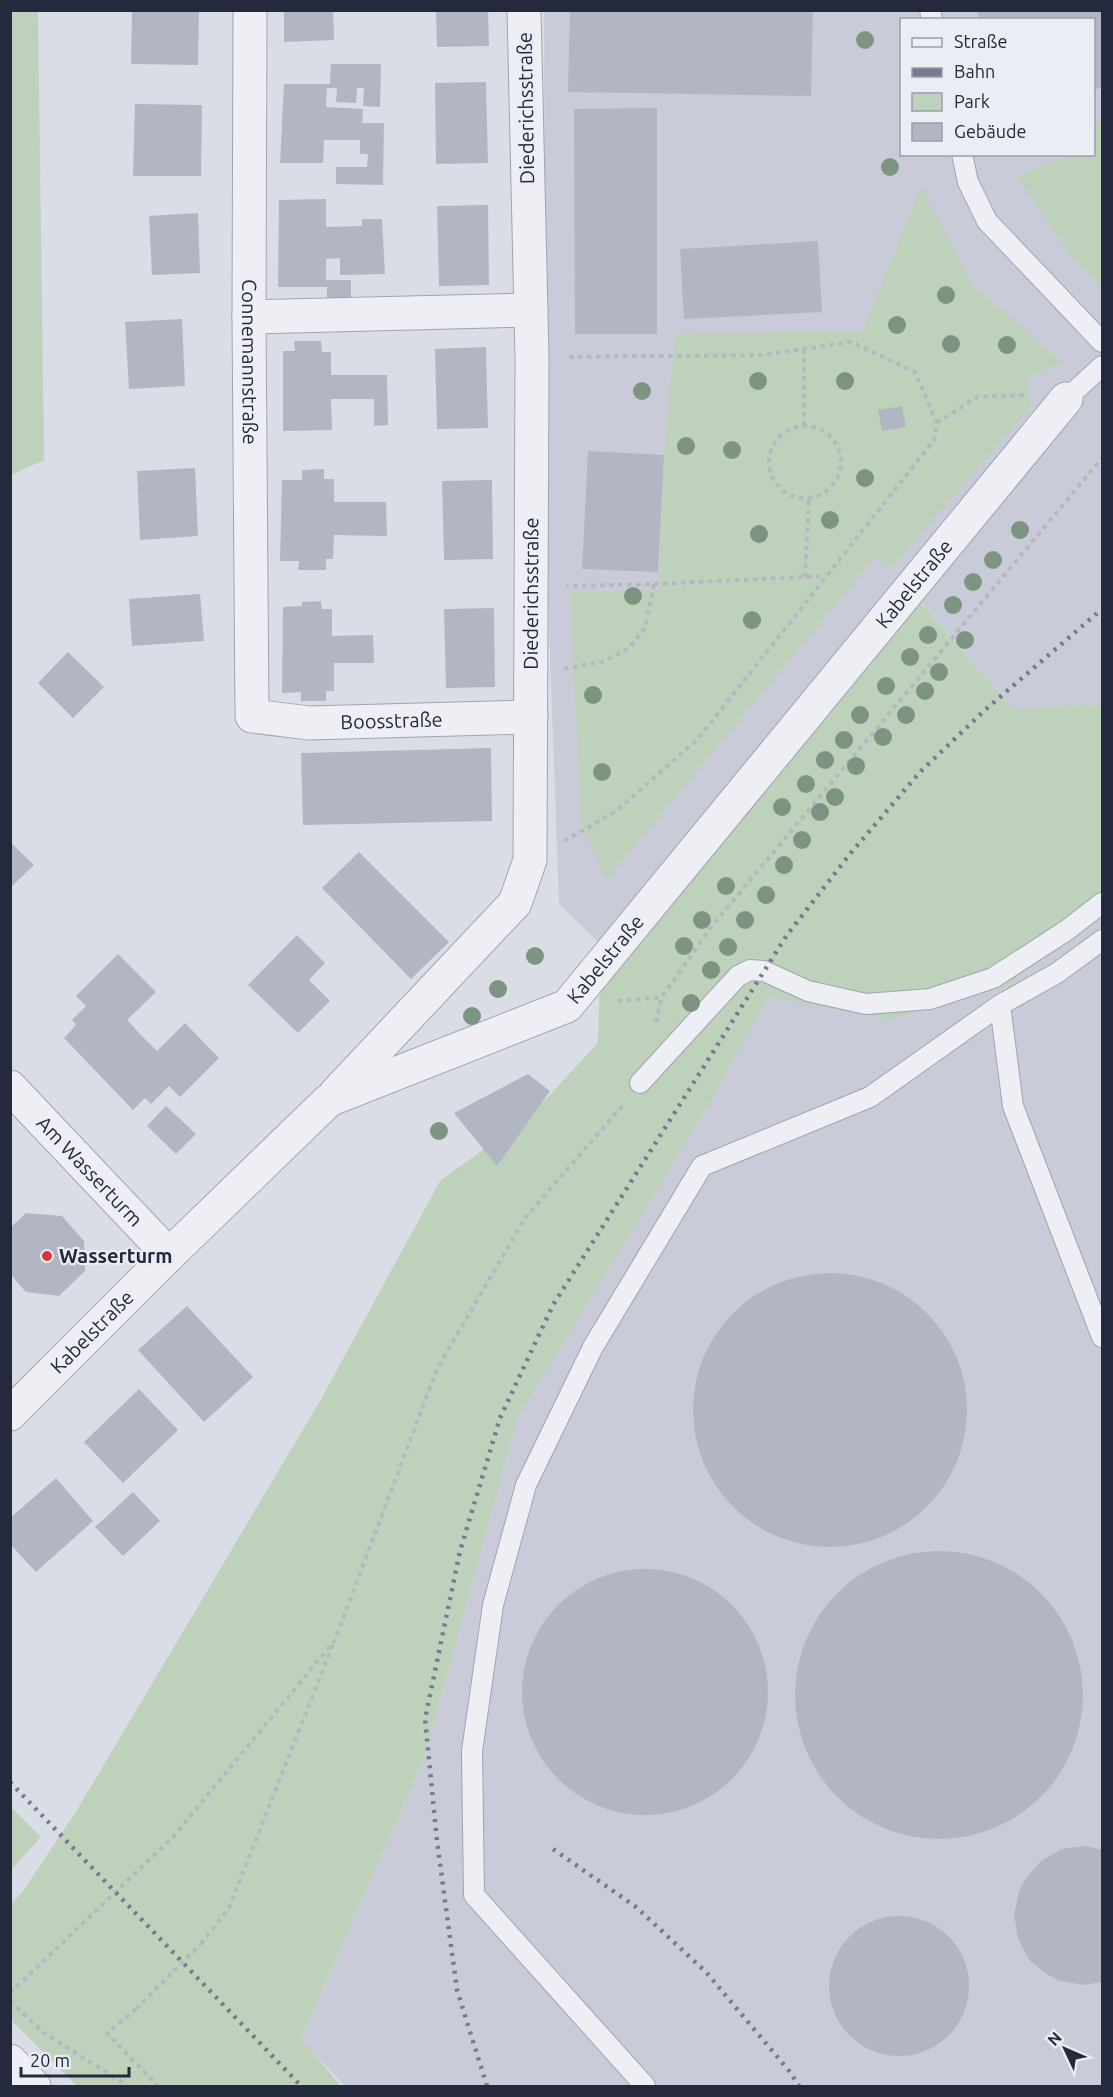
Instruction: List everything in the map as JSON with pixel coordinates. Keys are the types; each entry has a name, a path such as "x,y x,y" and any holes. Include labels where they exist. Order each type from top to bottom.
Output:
{"street":[{"name":"Connemannstraße","path":"250,10 249,317 252,716"},
{"name":"Diederichsstraße","path":"329,1101 515,903 530,860 532,358 524,10"},
{"path":"249,317 531,310"},
{"name":"Kabelstraße","path":"10,1414 169,1255 329,1101 567,1006 1066,399"},
{"name":"Boosstraße","path":"252,716 309,723 531,717"},
{"name":"Am Wasserturm","path":"10,1087 169,1255"},
{"path":"10,2061 34,2086"}],"lane":[{"path":"962,156 968,182 987,221 1102,342"},
{"path":"1066,399 1102,366"},
{"path":"640,1083 738,976 750,970 764,971 808,991 866,1004 930,999 993,978 1067,930 1102,903"},
{"path":"645,2086 474,1895 472,1751 493,1605 526,1485 593,1347 702,1166 870,1097 1000,1005 1057,973 1102,940"},
{"path":"1000,1005 1013,1106 1102,1337"}],"path":[{"path":"530,860 615,812 698,739 934,440 937,423 915,372 851,342 762,355 532,358"},
{"path":"804,349 804,427"},
{"path":"937,423 977,397 1025,395"},
{"path":"804,427 815,428 826,433 835,442 840,453 840,471 835,482 821,495 809,498 799,498 788,494 777,486 771,475 769,462 771,451 785,432 804,427"},
{"path":"654,1029 662,997 712,926 1102,458"},
{"path":"805,577 809,498"},
{"path":"530,587 826,576"},
{"path":"531,675 605,661 629,648 645,628 654,584"},
{"path":"158,2086 107,2033 136,2009 201,1944 229,1908 335,1640 437,1368 525,1218 639,1087 640,1083"},
{"path":"10,1993 173,1837 335,1640"},
{"path":"10,2001 44,2033 128,2086"}],"shaded area":[{"path":"544,11 1102,11 1102,707 1078,704 1014,709 902,580 601,945 559,904 546,544"},
{"path":"1102,915 1102,2086 345,2086 301,2040 423,1761 518,1417 768,995 891,1020 1007,986"}],"green space":[{"path":"10,11 38,11 44,460 11,475"},
{"path":"1102,120 1102,288 1070,255 1017,176 1068,156 1095,156 1095,121"},
{"path":"921,187 973,285 1062,362 1027,379 1031,407 890,569 876,556 607,879 581,825 570,592 659,590 664,455 675,334 863,331"},
{"path":"901,580 1014,709 1078,704 1102,707 1102,915 1007,986 891,1020 768,996 713,1097 518,1417 423,1761 301,2039 341,2086 77,2086 11,2020 10,1905 23,1891 77,1810 320,1401 440,1181 532,1114 598,1043 601,945"},
{"path":"10,1806 41,1837 11,1870 10,1870"}],"building":[{"path":"132,10 199,10 198,65 131,64"},
{"path":"284,10 333,10 334,40 284,42"},
{"path":"436,10 488,10 489,46 437,47"},
{"path":"570,10 813,10 811,96 568,92"},
{"path":"977,10 1102,10 1102,87 1095,90 1095,18 979,18"},
{"path":"331,64 381,64 380,107 363,106 364,88 357,88 356,103 336,102 337,88 327,88 326,107 363,109 362,123 384,123 383,185 336,184 336,167 367,167 368,154 360,154 360,140 324,140 323,163 280,163 284,84 330,84"},
{"path":"486,82 488,163 436,164 435,83"},
{"path":"135,104 202,105 201,176 133,176"},
{"path":"657,108 657,334 575,334 574,109"},
{"path":"326,199 326,227 362,226 362,219 382,219 385,274 340,275 340,258 326,259 326,280 351,280 351,299 327,299 327,287 278,287 279,200"},
{"path":"488,205 489,285 439,286 437,206"},
{"path":"198,213 200,273 152,275 149,216"},
{"path":"818,241 822,312 684,319 680,249"},
{"path":"182,319 185,386 129,389 125,322"},
{"path":"294,341 321,341 322,352 331,352 331,375 387,375 388,425 374,426 374,399 331,399 332,430 283,431 283,351 295,351"},
{"path":"486,347 488,428 437,429 435,349"},
{"path":"902,406 906,427 882,431 878,410"},
{"path":"588,451 664,455 658,572 582,569"},
{"path":"195,468 198,536 140,540 137,471"},
{"path":"324,469 324,479 334,479 334,502 386,502 387,536 334,535 333,559 326,559 326,570 298,570 299,561 280,561 282,480 302,480 302,470"},
{"path":"492,480 493,559 444,560 442,481"},
{"path":"200,594 204,641 132,646 129,599"},
{"path":"321,601 322,609 332,609 332,636 373,635 374,663 334,663 334,691 326,691 326,701 301,701 301,692 282,693 283,607 302,606 302,602"},
{"path":"494,608 495,687 446,688 444,609"},
{"path":"68,652 104,687 73,718 38,683"},
{"path":"491,748 492,821 303,825 301,753"},
{"path":"10,842 34,865 10,888"},
{"path":"359,852 449,942 411,979 322,888"},
{"path":"297,935 325,963 309,980 330,1001 298,1033 248,985"},
{"path":"118,954 156,992 127,1020 142,1036 157,1051 185,1023 219,1058 180,1097 169,1086 151,1104 145,1098 133,1110 64,1038 76,1025 72,1020 86,1006 76,996"},
{"path":"528,1074 550,1091 497,1166 454,1113"},
{"path":"166,1106 196,1134 176,1154 147,1126"},
{"name":"Wasserturm","path":"26,1213 62,1216 84,1241 85,1271 59,1296 26,1292 10,1274 10,1228"},
{"path":"843,1273 883,1283 906,1296 927,1313 944,1334 957,1357 965,1383 967,1410 965,1437 957,1463 944,1486 927,1507 906,1524 883,1537 857,1545 817,1547 777,1537 765,1531 743,1516 724,1497 703,1463 695,1437 693,1397 703,1357 709,1345 724,1323 743,1304 777,1283 803,1275"},
{"path":"187,1306 253,1377 204,1422 138,1350"},
{"path":"139,1389 178,1430 123,1483 84,1442"},
{"path":"56,1478 93,1521 36,1572 10,1544 10,1518"},
{"path":"133,1492 160,1521 123,1556 95,1527"},
{"path":"925,1551 953,1551 981,1557 1007,1568 1041,1593 1059,1615 1072,1640 1083,1681 1083,1709 1072,1750 1059,1775 1041,1797 1019,1815 981,1833 953,1839 925,1839 897,1833 871,1822 837,1797 819,1775 801,1737 795,1709 795,1681 801,1653 812,1627 837,1593 859,1575 897,1557"},
{"path":"645,1569 669,1571 692,1578 713,1590 732,1605 747,1624 759,1645 766,1668 768,1692 766,1716 759,1739 747,1760 732,1779 713,1794 692,1806 669,1813 645,1815 621,1813 598,1806 577,1794 558,1779 543,1760 531,1739 524,1716 522,1692 524,1668 531,1645 543,1624 558,1605 577,1590 598,1578 621,1571"},
{"path":"1086,1846 1102,1850 1102,1982 1084,1985 1060,1981 1029,1960 1018,1938 1014,1915 1019,1891 1025,1879 1041,1861 1062,1849"},
{"path":"899,1916 926,1921 949,1936 964,1959 969,1986 964,2013 949,2036 926,2051 899,2056 872,2051 849,2036 834,2013 829,1986 834,1959 849,1936 872,1921"}],"railway":[{"path":"487,2086 457,1990 437,1841 425,1719 460,1551 500,1418 553,1305 787,935 850,854 920,772 985,710 1102,609"},
{"path":"10,1782 301,2086"},
{"path":"553,1849 636,1907 706,1972 790,2072 799,2086"}],"place":[{"name":"Wasserturm","path":"47,1256"}]}
